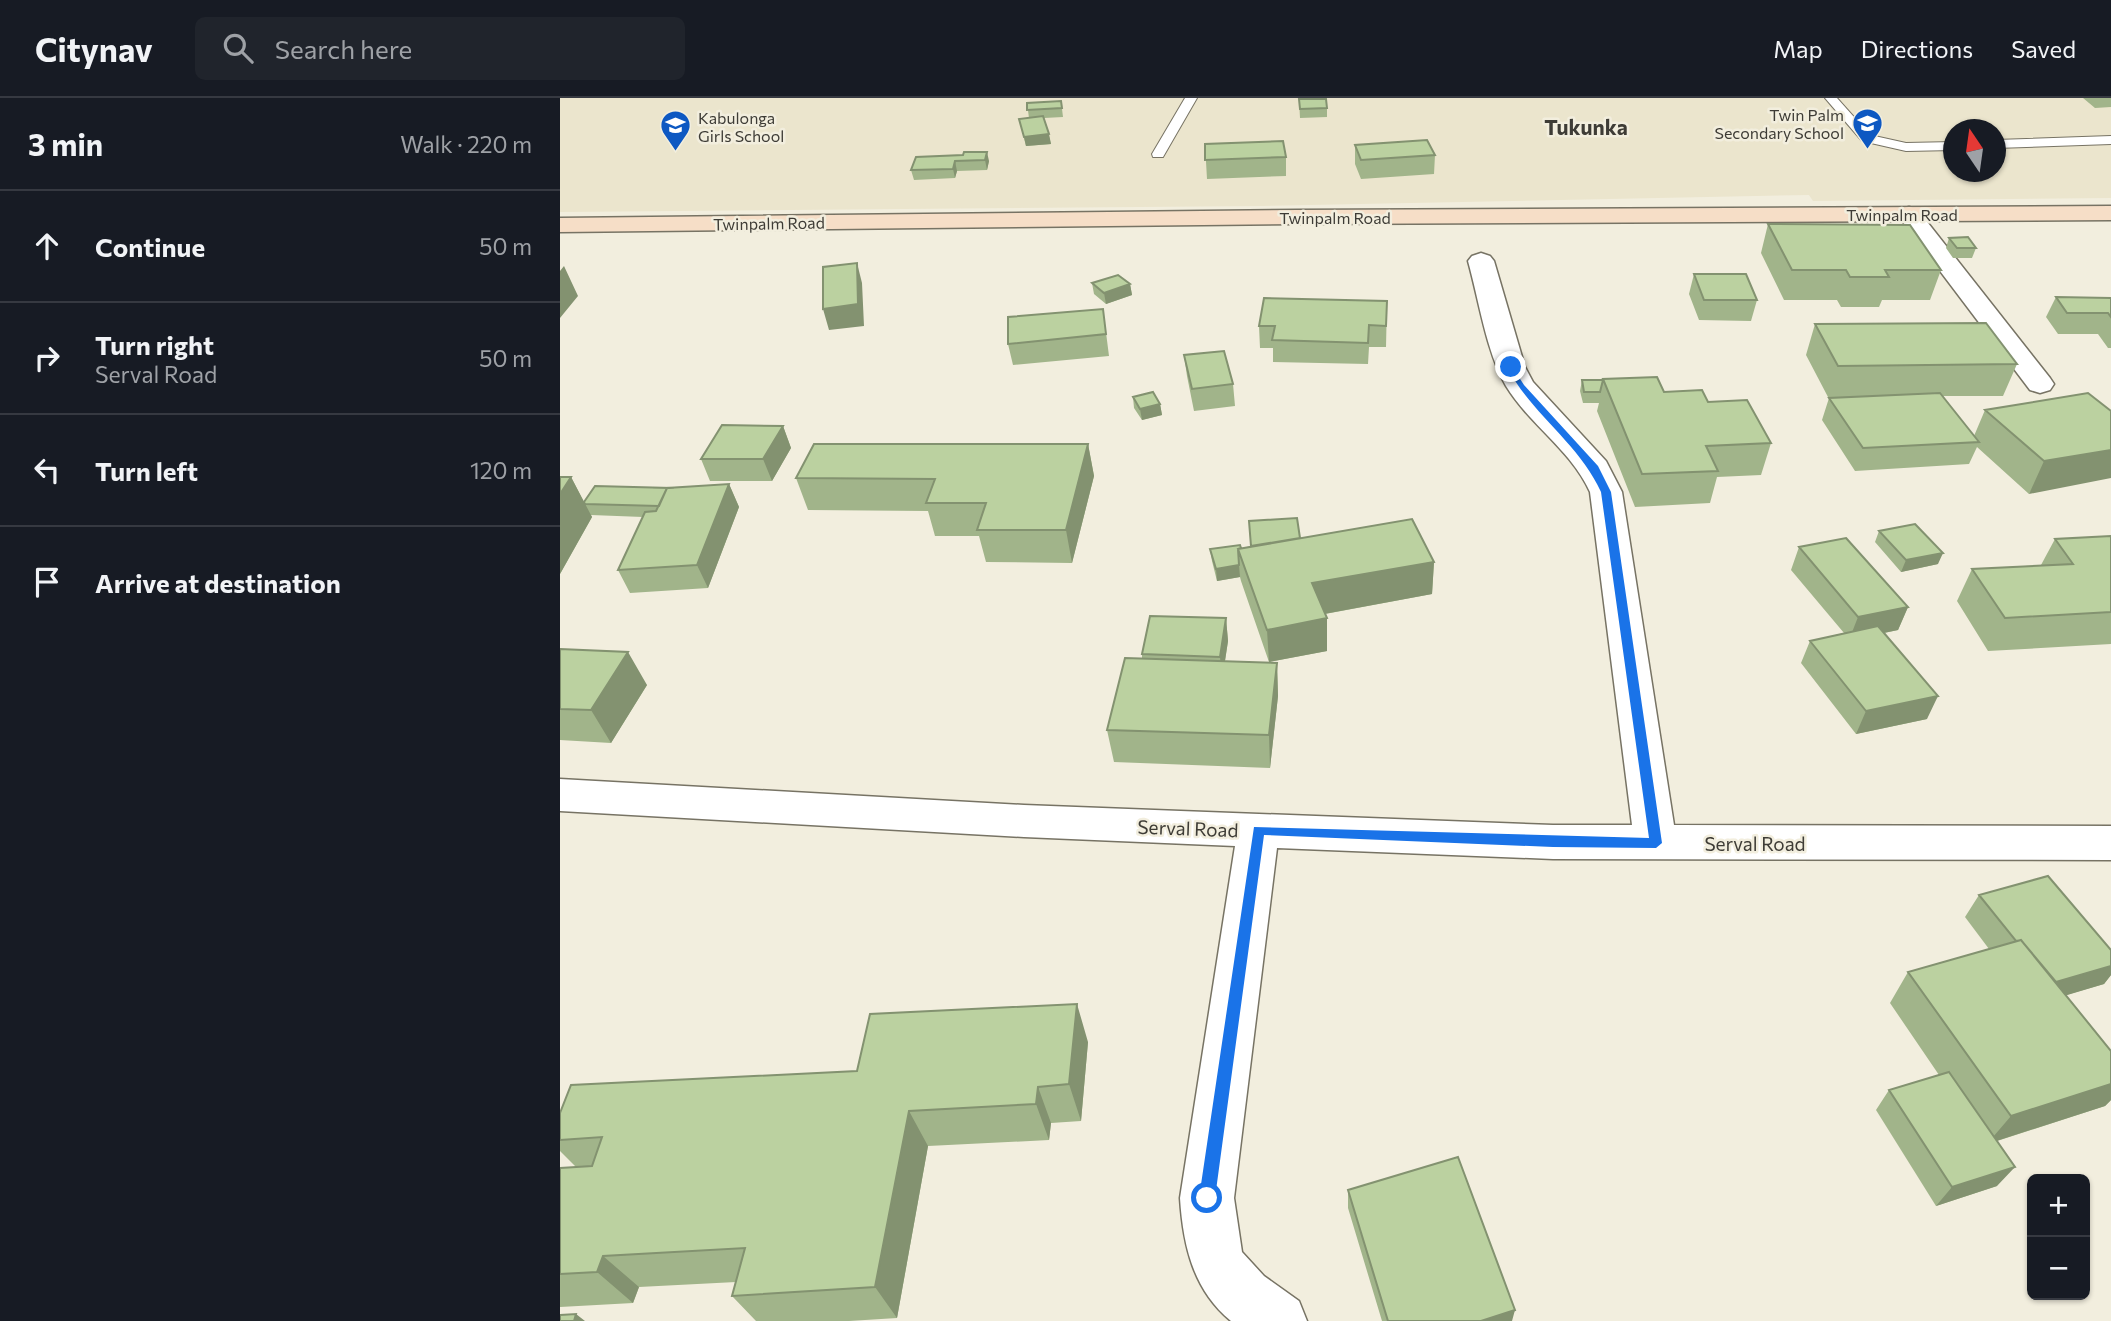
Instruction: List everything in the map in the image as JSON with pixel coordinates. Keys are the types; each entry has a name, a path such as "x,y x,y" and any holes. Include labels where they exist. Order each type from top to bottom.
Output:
{"main road":[{"name":"Twinpalm Road","path":"560,225 2111,213"}],"street":[{"path":"1909,214 2040,384"},
{"path":"1480,261 1511,367 1521,386 1595,468 1606,492 1656,843"},
{"name":"Serval Road","path":"560,795 1024,821 1553,842 2111,843"},
{"path":"1258,830 1207,1198 1208,1231 1214,1257 1228,1281 1279,1321"}],"lane":[{"path":"1158,154 1191,98"},
{"path":"1832,98 1866,138 1906,147 1943,146"},
{"path":"2006,144 2111,140"}],"shaded area":[{"path":"560,98 2111,98 2111,198 1813,201 1809,195 1262,206 560,212"}],"building":[{"path":"1299,99 1326,99 1327,108 1300,109"},
{"path":"1061,101 1062,108 1027,110 1027,103"},
{"path":"1043,116 1049,134 1024,137 1019,119"},
{"path":"1427,140 1435,155 1361,160 1355,145"},
{"path":"1283,141 1286,157 1205,160 1205,144"},
{"path":"964,152 987,152 985,160 955,161 953,169 911,170 916,157 963,155"},
{"path":"1768,224 1910,225 1941,270 1885,270 1889,277 1850,277 1846,270 1792,270"},
{"path":"1968,237 1976,248 1957,248 1949,238"},
{"path":"857,263 858,304 823,309 823,267"},
{"path":"1694,274 1746,274 1757,300 1704,300"},
{"path":"1118,275 1130,284 1104,293 1092,283"},
{"path":"2056,297 2111,298 2111,317 2108,313 2067,313"},
{"path":"1264,298 1387,301 1386,326 1369,325 1368,343 1272,340 1275,326 1259,326"},
{"path":"1103,309 1106,334 1008,344 1008,317"},
{"path":"1986,323 2017,364 1838,366 1815,324"},
{"path":"1224,351 1233,384 1192,389 1184,355"},
{"path":"1657,377 1664,392 1702,390 1708,402 1747,400 1771,443 1706,446 1718,471 1642,474 1603,379"},
{"path":"1582,380 1603,380 1600,392 1584,392"},
{"path":"1153,392 1160,404 1140,409 1133,397"},
{"path":"1940,393 1979,442 1863,448 1829,398"},
{"path":"2088,393 2111,411 2111,450 2044,461 1985,410"},
{"path":"722,425 783,426 763,459 701,459"},
{"path":"814,444 1088,444 1066,530 977,530 986,503 926,503 935,479 796,478"},
{"path":"560,477 571,477 560,494"},
{"path":"729,484 697,565 618,570 645,512 656,511 667,488"},
{"path":"595,486 672,488 667,488 659,506 585,504"},
{"path":"1297,518 1300,538 1251,546 1249,521"},
{"path":"1412,519 1434,562 1312,583 1327,618 1267,630 1238,549"},
{"path":"1915,524 1943,553 1906,560 1879,531"},
{"path":"2111,536 2111,612 2005,618 1972,569 2073,564 2055,539"},
{"path":"1846,538 1908,607 1858,617 1799,547"},
{"path":"1240,545 1239,565 1216,569 1210,549"},
{"path":"1150,616 1226,618 1220,657 1142,654"},
{"path":"1878,626 1938,696 1866,711 1810,641"},
{"path":"560,649 628,652 591,710 560,709"},
{"path":"1125,658 1277,663 1269,735 1107,730"},
{"path":"2048,876 2111,950 2111,966 2056,982 2021,940 2016,941 1979,895"},
{"path":"2021,940 2111,1051 2111,1084 2011,1116 1908,972"},
{"path":"1077,1004 1069,1084 1038,1087 1036,1104 909,1111 875,1287 732,1296 745,1248 603,1256 597,1272 560,1274 560,1168 592,1166 602,1137 560,1140 560,1113 571,1085 857,1071 870,1014"},
{"path":"1949,1072 2015,1167 1952,1187 1889,1090"},
{"path":"1458,1157 1515,1310 1481,1321 1388,1321 1348,1190"},
{"path":"576,1314 574,1321 560,1321 560,1315"}],"place":[{"name":"Twin Palm Secondary School","path":"1867,150"},
{"name":"Kabulonga Girls School","path":"675,153"}],"district":[{"name":"Tukunka","path":"1586,126"}],"route":[{"path":"1207,1198 1258,830 1553,842 1656,843 1606,492 1595,468 1535,403 1521,386 1511,367"}]}
